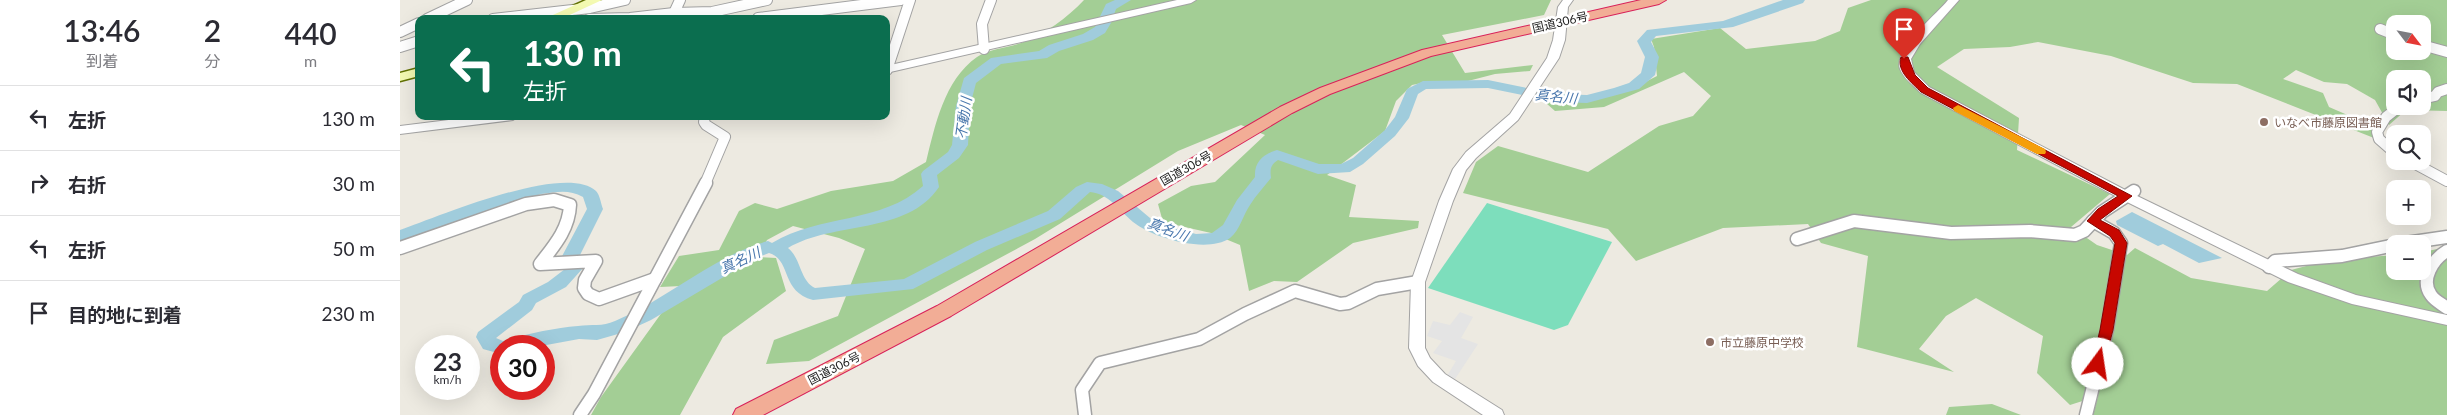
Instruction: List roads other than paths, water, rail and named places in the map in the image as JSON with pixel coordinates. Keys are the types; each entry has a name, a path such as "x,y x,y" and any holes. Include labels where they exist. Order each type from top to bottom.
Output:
{"highway":[{"name":"国道306号","path":"744,415 944,311 1286,110 1325,91 1427,53 1659,0"}],"main road":[{"path":"559,15 596,0"},
{"path":"400,77 415,73"}],"street":[{"path":"435,15 467,0"},
{"path":"528,15 603,6 625,0"},
{"path":"674,14 680,0"},
{"path":"663,15 712,12 768,0"},
{"path":"760,15 768,0"},
{"path":"782,15 901,0"},
{"path":"890,58 910,0"},
{"path":"984,49 982,24 991,0"},
{"path":"890,69 1192,0"},
{"path":"1496,415 1439,378 1424,362 1417,348 1418,282 1446,201 1460,169 1470,155 1514,117 1553,58 1559,40 1563,7 1568,0"},
{"path":"1954,0 1913,44 1904,59 1904,65 1911,77 1925,90 2269,267 2352,299 2390,309 2447,320"},
{"path":"400,32 415,25"},
{"path":"2380,29 2386,31"},
{"path":"400,47 415,42"},
{"path":"2431,48 2447,52"},
{"path":"2431,97 2447,89"},
{"path":"2386,145 2379,139 2377,132 2387,115"},
{"path":"400,130 481,120"},
{"path":"580,415 594,394 697,203 723,145 725,137 721,132 707,126 704,120"},
{"path":"2427,170 2447,181"},
{"path":"1797,240 1854,221 1951,232 2030,232 2075,235 2084,231 2102,212 2130,194"},
{"path":"400,248 526,204 546,199 561,200 570,205 571,215 562,233 540,264 596,261 585,280 584,288 588,294 599,299 655,280"},
{"path":"2086,415 2107,330 2121,243 2114,233 2093,221"},
{"path":"2431,239 2447,237"},
{"path":"2269,267 2275,261 2342,256 2386,247"},
{"path":"2447,251 2435,259 2431,266 2429,282 2429,291 2433,297 2447,308"},
{"path":"1085,415 1082,390 1100,363 1199,339 1245,314 1296,291 1320,300 1340,304 1348,303 1377,289 1418,282"}],"water":[{"path":"2132,212 2222,258 2199,263 2163,244 2158,246 2117,225 2116,221"}],"waterway":[{"name":"不動川","path":"776,248 794,237 814,230 877,217 897,211 916,201 931,187 929,174 954,155 960,145 963,106 969,81 996,61 1042,55 1054,48 1088,37 1100,30 1105,23 1110,7 1125,0"},
{"name":"真名川","path":"555,337 579,332 597,333 619,327 671,300 748,255 768,247 779,250 786,255 799,285 813,294 907,285 981,246 1054,215 1087,187 1105,190 1112,194 1137,217 1161,230 1196,239 1216,238 1229,229 1242,204 1263,178 1262,169 1267,160 1277,155 1318,169 1344,169 1358,161 1390,133 1402,118 1412,92 1423,85 1488,84 1556,98 1587,99 1634,86 1648,75 1652,57 1644,41 1652,33 1723,25 1782,4 1799,0"},
{"name":"真名川","path":"400,236 500,201 541,189 561,186 578,188 590,195 595,209 569,260 575,267 571,273 548,290 529,299 526,306 485,337 490,344"}],"place":[{"name":"いなべ市藤原図書館","path":"2264,122"},
{"name":"市立藤原中学校","path":"1710,342"}]}
